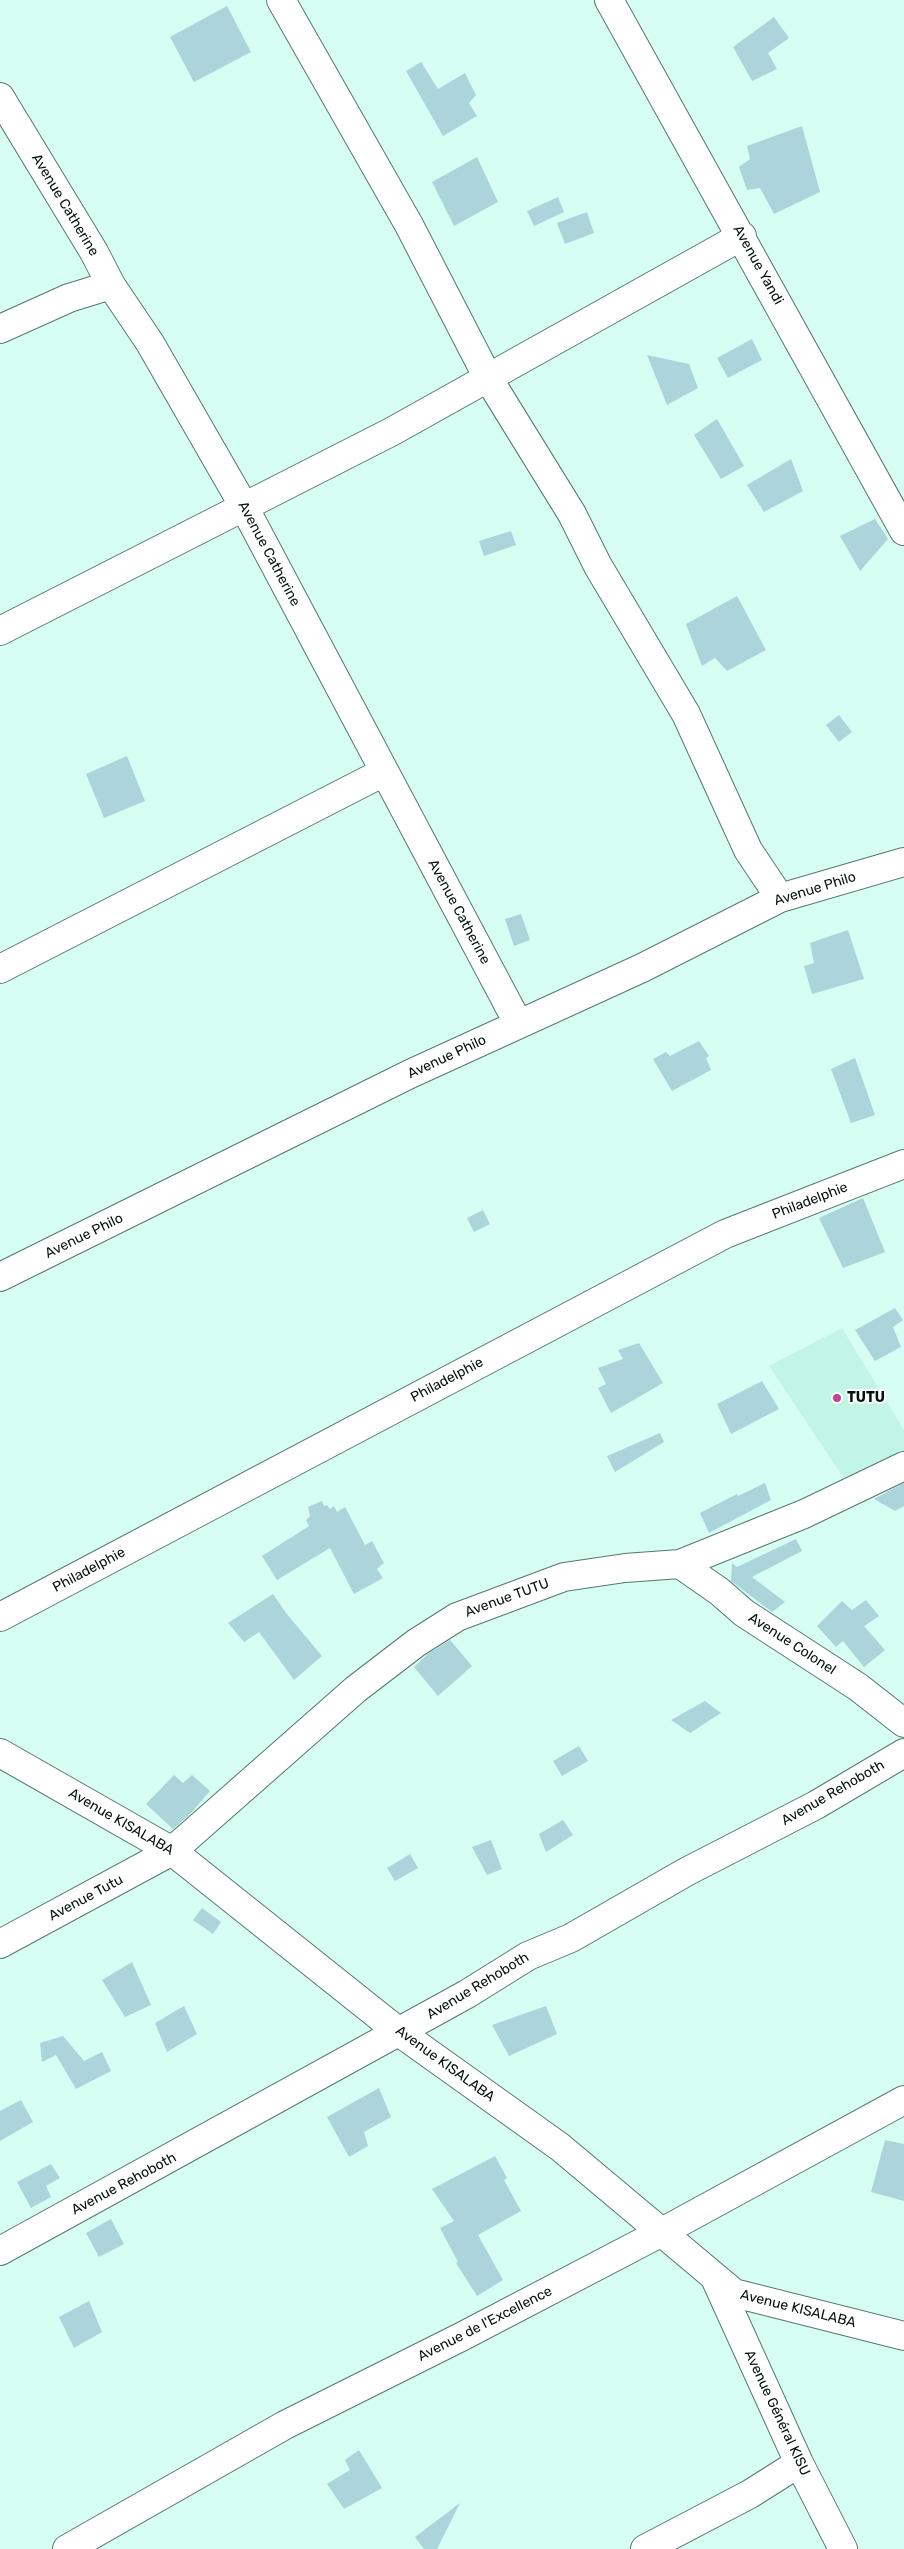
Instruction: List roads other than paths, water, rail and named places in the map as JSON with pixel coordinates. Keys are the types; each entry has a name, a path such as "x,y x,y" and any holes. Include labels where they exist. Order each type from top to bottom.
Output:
{"street":[{"path":"281,0 409,225 488,378 572,514 598,566 686,714 748,850 780,898"},
{"name":"Avenue Yandi","path":"609,0 742,236 904,532"},
{"name":"Avenue Catherine","path":"0,97 94,252 111,285 150,343 244,506 518,1023"},
{"path":"0,631 391,432 742,236"},
{"path":"0,329 69,298 111,285"},
{"path":"0,969 384,772"},
{"name":"Avenue Philo","path":"0,1277 401,1078 642,968 780,898 904,862"},
{"name":"Philadelphie","path":"0,1617 725,1234 904,1164"},
{"name":"Avenue TUTU","path":"172,1851 356,1688 416,1643 457,1617 564,1577 625,1568 680,1564 804,1514 904,1466"},
{"name":"Avenue Colonel","path":"680,1564 720,1592 744,1613 858,1687 904,1723"},
{"name":"Avenue KISALABA","path":"0,1753 172,1851 399,2032 560,2147 734,2293 904,2336"},
{"name":"Avenue Rehoboth","path":"0,2251 399,2032 467,1994 528,1956 571,1938 686,1872 816,1805 904,1753"},
{"name":"Avenue Tutu","path":"0,1944 172,1851"},
{"name":"Avenue de l'Excellence","path":"67,2549 285,2425 462,2337 662,2232 904,2100"},
{"name":"Avenue Général KISU","path":"714,2277 799,2463 843,2549"},
{"path":"645,2549 750,2494 799,2463"}],"place":[{"name":"TUTU","path":"837,1398"}]}
